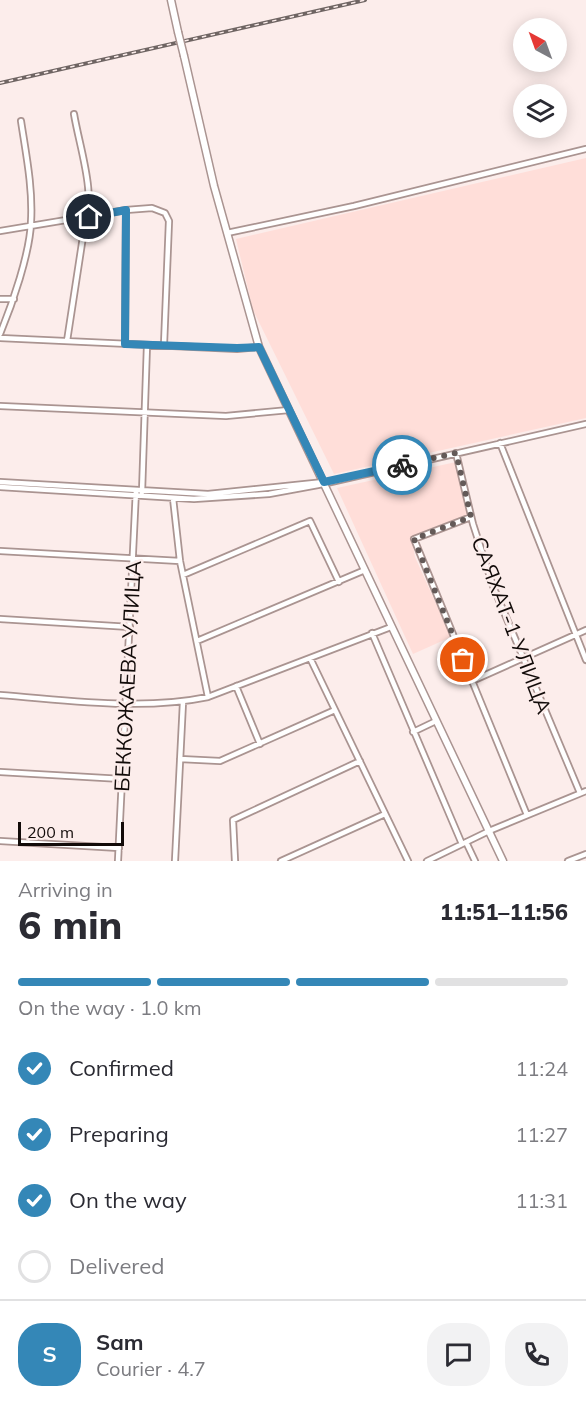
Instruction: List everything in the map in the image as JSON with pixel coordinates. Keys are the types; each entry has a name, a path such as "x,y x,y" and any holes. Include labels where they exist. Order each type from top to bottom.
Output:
{"main road":[{"path":"171,0 227,233 259,347 503,861"}],"street":[{"path":"67,342 84,230 89,217 87,187 74,114"},
{"path":"21,121 30,181 32,225 14,299 0,336 67,342 259,347"},
{"path":"227,233 354,206 586,149"},
{"path":"0,231 126,210 152,208 165,213 169,221 164,345"},
{"path":"125,344 126,210"},
{"path":"0,299 14,299"},
{"path":"142,493 147,345"},
{"path":"0,406 232,416 289,410"},
{"path":"142,493 173,498 208,499 269,494 586,424"},
{"path":"500,443 586,660"},
{"name":"САЯХАТ-1 УЛИЦА","path":"456,453 471,517 494,586 523,658 583,792"},
{"path":"0,482 136,493"},
{"path":"0,487 208,494 324,482"},
{"name":"БЕККОЖАЕВА УЛИЦА","path":"118,861 136,493"},
{"path":"173,498 180,561 208,697"},
{"path":"471,517 414,539 526,815"},
{"path":"183,575 310,521 339,582"},
{"path":"0,551 180,561"},
{"path":"197,641 365,570"},
{"path":"0,620 130,627"},
{"path":"0,695 127,703 183,702 208,697 391,627"},
{"path":"472,681 586,630"},
{"path":"372,633 413,732 464,843 475,861"},
{"path":"310,658 408,861"},
{"path":"236,686 260,744"},
{"path":"175,861 183,702"},
{"path":"180,759 220,761 335,710"},
{"path":"413,732 436,721"},
{"path":"236,861 233,820 360,761"},
{"path":"0,772 122,779"},
{"path":"427,861 489,831 583,792"},
{"path":"281,861 385,814"},
{"path":"0,842 119,848"},
{"path":"568,861 586,854"}],"shaded area":[{"path":"586,158 586,418 334,474 253,310 236,239"},
{"path":"456,462 468,516 412,539 415,557 451,637 413,654 337,488"}],"railway":[{"path":"0,83 365,0"}],"way so far":[{"path":"402,465 456,453 471,517 414,539 463,660"}],"route":[{"path":"89,217 126,210 125,344 259,347 324,482 402,465"}]}
